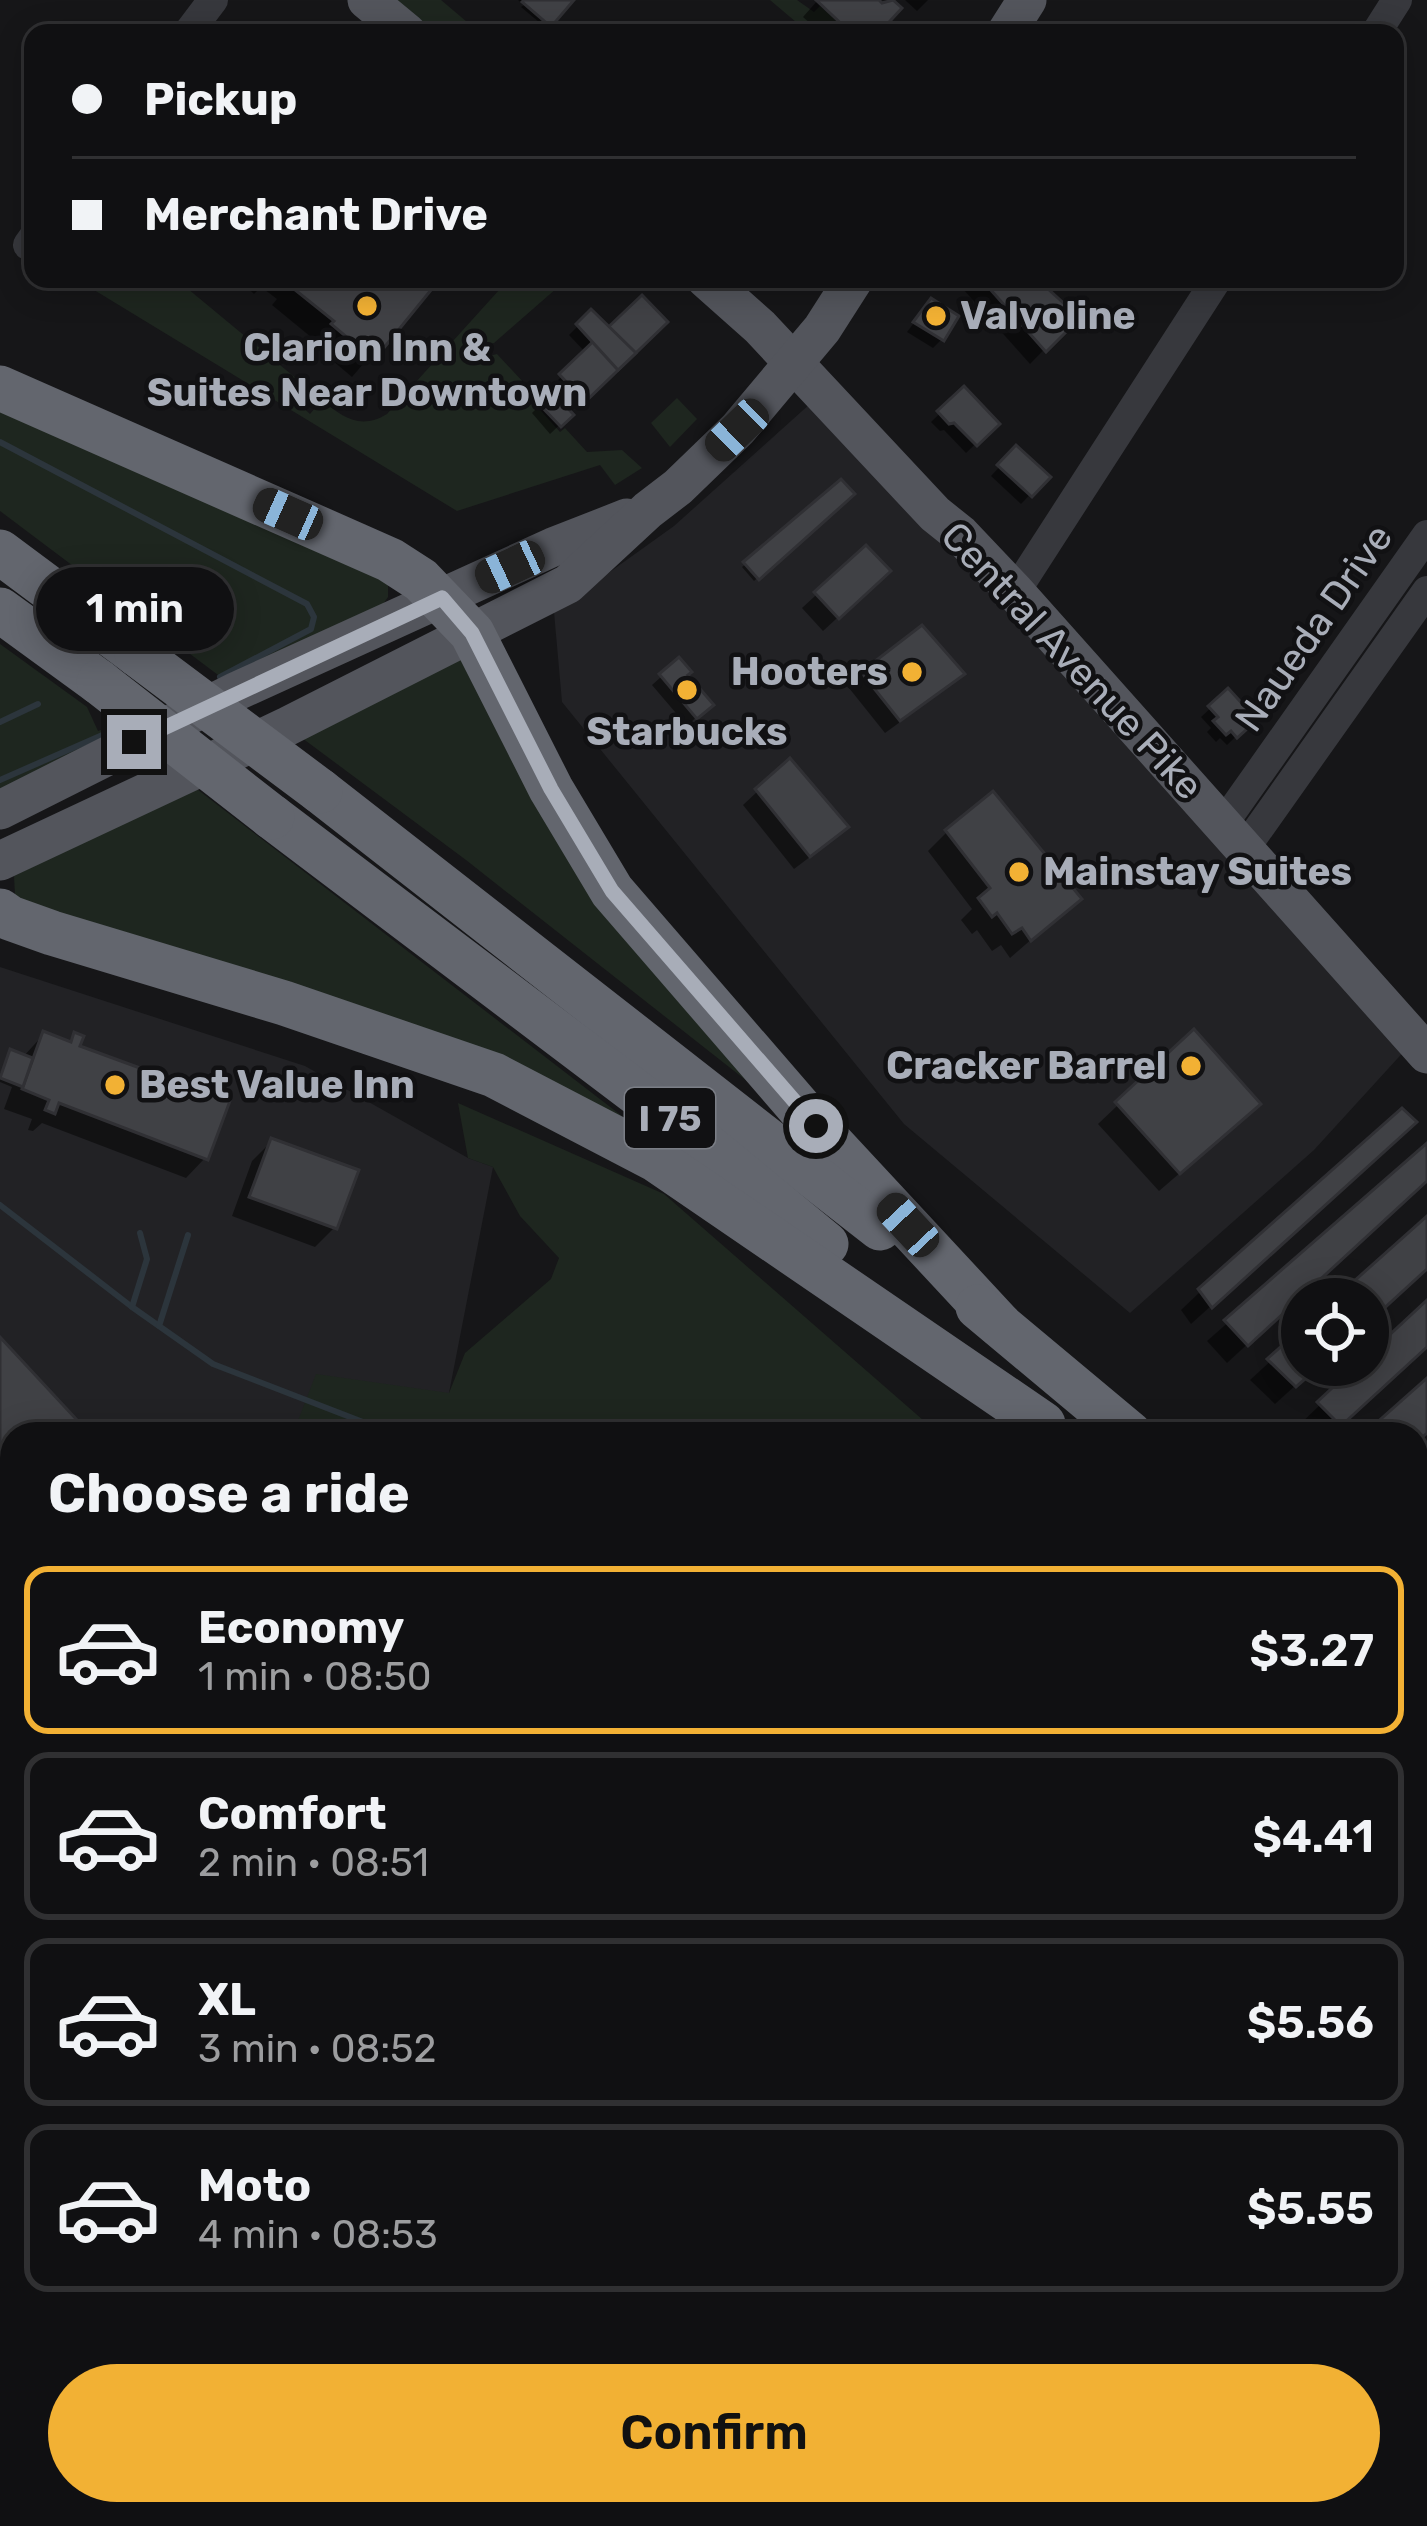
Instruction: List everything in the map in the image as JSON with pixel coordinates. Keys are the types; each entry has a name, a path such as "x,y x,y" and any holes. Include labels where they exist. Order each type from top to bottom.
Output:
{"highway":[{"path":"0,388 390,560 442,598 472,633 551,789 612,891 816,1126 999,1324"},
{"name":"I 75","path":"0,552 320,790 755,1129 1116,1422"},
{"name":"I 75","path":"0,610 707,1146 1041,1422"},
{"path":"0,911 52,933 284,1003 494,1075 655,1159 1039,1422"}],"main road":[{"path":"367,0 395,24"},
{"name":"Central Avenue Pike","path":"716,288 760,327 844,420 1016,592 1427,1054"},
{"path":"0,861 201,768 568,584 737,430 822,329 848,288"},
{"path":"0,810 217,701 553,547 648,510"}],"street":[{"path":"195,24 214,0"},
{"path":"1016,592 1211,288"},
{"name":"Naueda Drive","path":"1234,836 1427,535"},
{"name":"Naueda Drive","path":"1234,836 1427,592"}],"shaded area":[{"path":"384,0 441,0 469,24 413,24"},
{"path":"770,0 797,0 814,12 820,6 841,24 798,24"},
{"path":"91,288 187,288 309,389 298,403 310,414 322,400 345,417 369,421 387,414 501,288 557,288 487,345 489,356 497,354 538,398 534,403 560,432 565,428 587,452 622,450 642,468 615,485 600,465 457,511"},
{"path":"677,398 697,419 670,447 651,423"},
{"path":"811,403 1016,607 1408,1047 1314,1150 1130,1313 904,1124 562,702 554,612 674,526"},
{"path":"0,407 388,582 388,597 381,607 226,681 0,511"},
{"path":"0,644 87,707 98,731 112,726 122,733 0,791"},
{"path":"460,659 757,1089 466,860 298,735"},
{"path":"193,786 644,1133 48,918 15,895 14,876"},
{"path":"0,967 305,1066 468,1158 493,1167 443,1422 0,1422"},
{"path":"458,1103 664,1194 925,1422 297,1422 316,1374 449,1393 465,1353 551,1279 559,1258 520,1216 493,1167 468,1158"}],"building":[{"path":"524,0 574,0 554,24"},
{"path":"816,0 893,0 902,8 887,24 842,24"},
{"name":"Clarion Inn & Suites Near Downtown","path":"293,288 433,288 374,360 331,324 334,321"},
{"path":"989,288 1047,288 1080,318 1046,352"},
{"path":"642,295 668,322 585,402 559,374"},
{"path":"931,298 959,316 944,341 913,322"},
{"path":"591,309 636,353 618,370 576,324"},
{"path":"964,386 1000,424 977,446 937,411"},
{"path":"551,390 574,415 561,427 538,403"},
{"path":"1016,445 1051,477 1032,497 997,465"},
{"path":"841,479 855,494 759,580 743,562"},
{"path":"866,545 891,571 839,619 814,592"},
{"path":"922,625 965,674 900,721 861,672"},
{"name":"Starbucks","path":"679,657 714,705 697,719 659,674"},
{"path":"1228,688 1257,720 1237,738 1231,731 1226,735 1213,721 1218,717 1208,706"},
{"path":"790,758 849,827 810,857 755,789"},
{"name":"Mainstay Suites","path":"993,791 1082,899 1031,941 1022,928 1012,934 997,913 992,917 978,898 990,888 945,830"},
{"name":"Cracker Barrel","path":"1194,1029 1261,1104 1180,1174 1115,1102"},
{"path":"43,1031 71,1042 74,1032 84,1036 80,1046 230,1101 208,1160 59,1103 55,1114 45,1110 49,1100 22,1089"},
{"path":"10,1049 33,1058 23,1087 0,1078"},
{"path":"1402,1108 1417,1122 1212,1308 1198,1289"},
{"path":"271,1138 359,1170 337,1229 249,1197"},
{"path":"1427,1143 1427,1181 1322,1278 1281,1278 1281,1316 1248,1346 1224,1320"},
{"path":"1427,1216 1427,1269 1389,1304 1389,1278 1358,1278"},
{"path":"1427,1300 1427,1347 1389,1382 1389,1335"},
{"path":"0,1337 79,1422 0,1422"},
{"path":"1281,1347 1281,1373 1267,1359"},
{"path":"1427,1378 1427,1422 1378,1422"},
{"path":"1334,1386 1385,1386 1345,1422 1337,1422 1317,1402"}],"waterway":[{"path":"0,442 307,604 314,617 311,629 220,677"},
{"path":"0,722 38,704"},
{"path":"0,780 116,729"},
{"path":"0,1205 213,1364 363,1422"},
{"path":"132,1307 147,1259 140,1233"},
{"path":"159,1326 188,1235"}],"place":[{"name":"Clarion Inn & Suites Near Downtown","path":"367,306"},
{"name":"Valvoline","path":"936,316"},
{"name":"Hooters","path":"912,672"},
{"name":"Starbucks","path":"687,690"},
{"name":"Mainstay Suites","path":"1019,872"},
{"name":"Cracker Barrel","path":"1191,1066"},
{"name":"Best Value Inn","path":"115,1085"}],"route":[{"path":"134,742 442,598 472,633 551,789 612,891 816,1126"}]}
